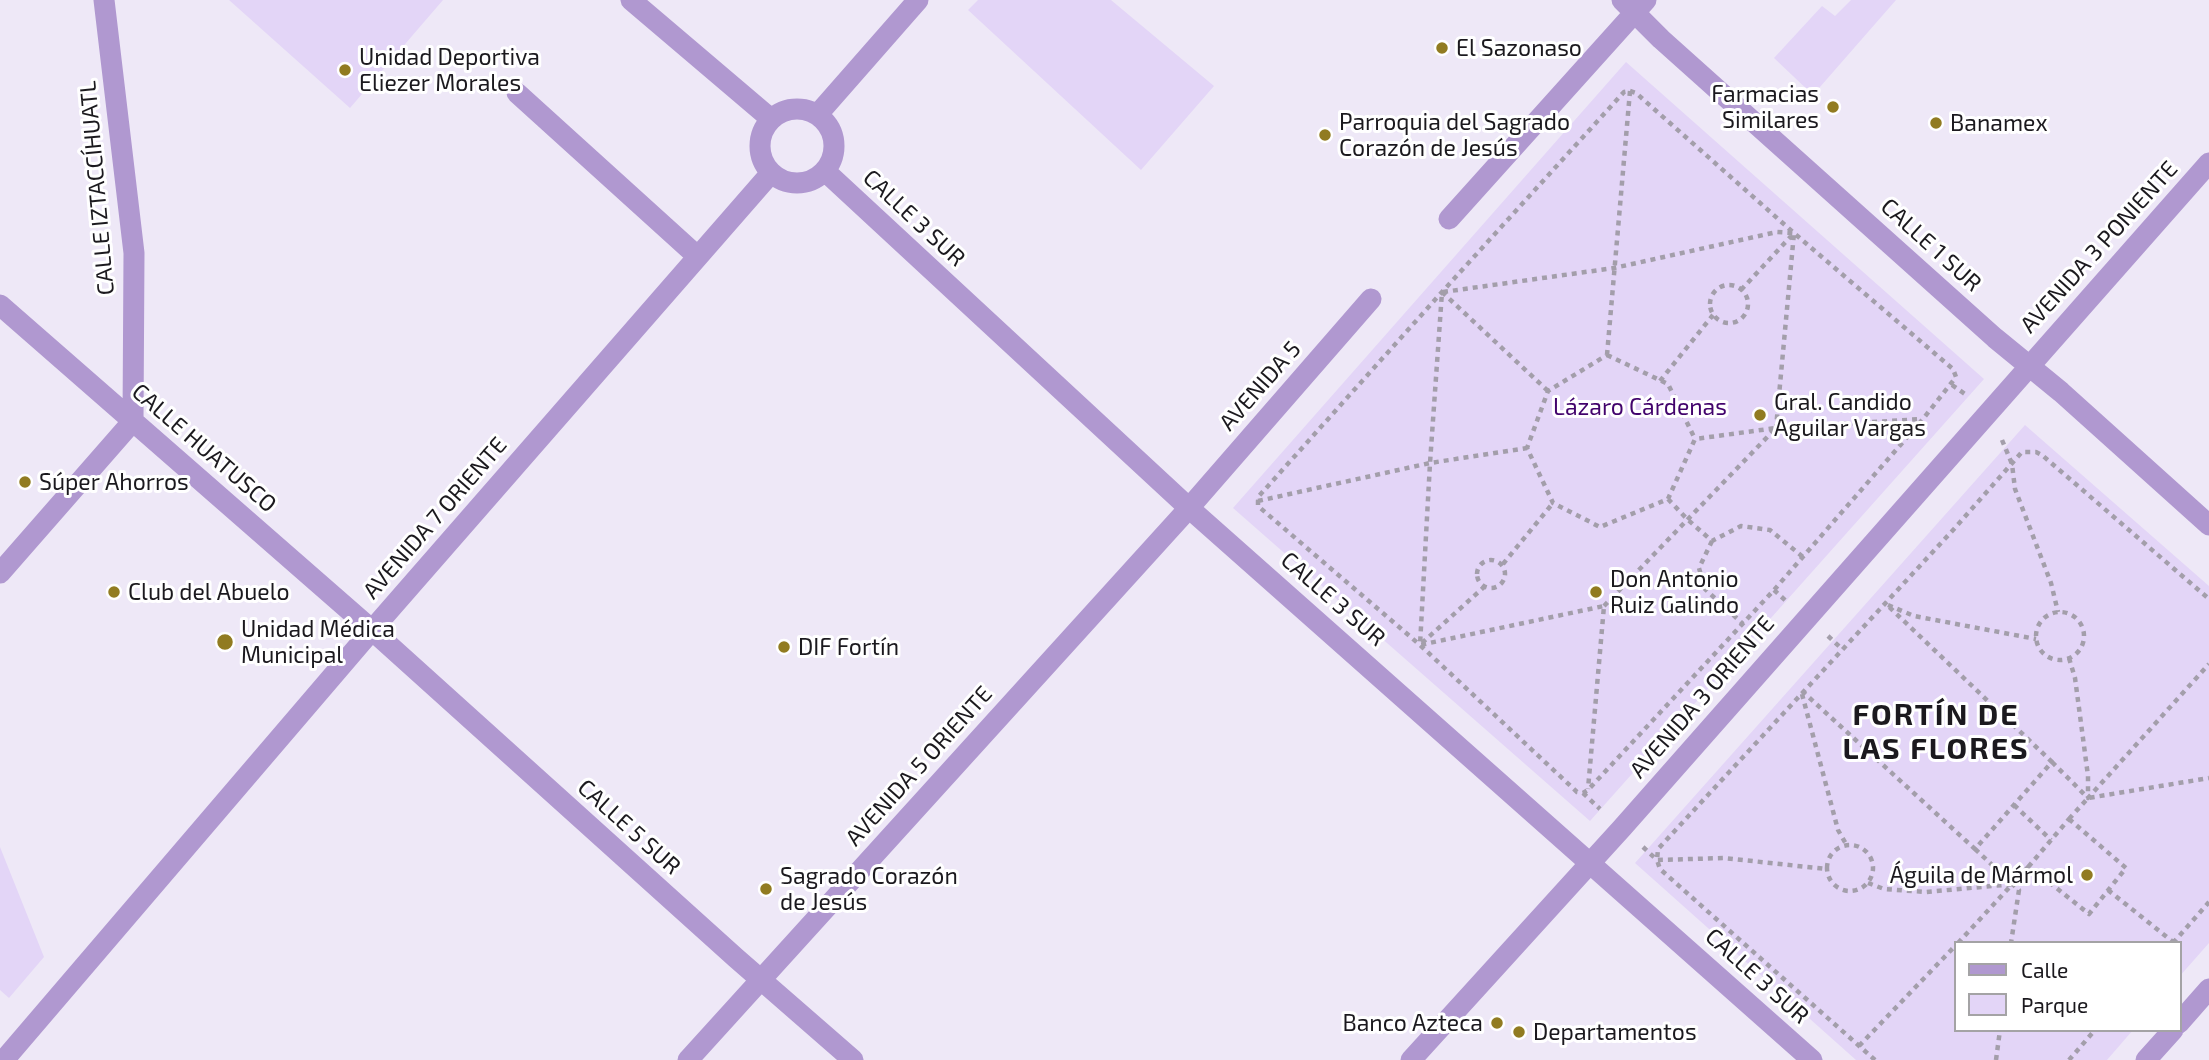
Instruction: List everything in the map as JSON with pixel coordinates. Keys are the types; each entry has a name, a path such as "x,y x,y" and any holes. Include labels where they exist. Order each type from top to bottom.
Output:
{"street":[{"name":"CALLE IZTACCÍHUATL","path":"104,0 134,253 134,421"},
{"path":"631,0 771,119"},
{"path":"818,114 918,0"},
{"path":"1449,219 1634,4"},
{"name":"CALLE 1 SUR","path":"1634,4 1661,39 2209,525"},
{"path":"517,93 697,256"},
{"path":"792,109 818,114 830,128 834,139 835,150 825,171 817,179 794,184 784,182 771,173 760,155 759,142 763,129 771,119 792,109"},
{"name":"AVENIDA 3 PONIENTE","path":"2028,366 2209,163"},
{"name":"CALLE 3 SUR","path":"825,171 1189,508 1812,1060"},
{"name":"AVENIDA 7 ORIENTE","path":"4,1060 372,630 771,173"},
{"name":"AVENIDA 5","path":"1189,508 1371,299"},
{"name":"CALLE HUATUSCO","path":"0,305 372,630"},
{"name":"AVENIDA 3 ORIENTE","path":"1411,1060 1622,828 1991,412 2028,366"},
{"path":"0,573 134,421"},
{"name":"AVENIDA 5 ORIENTE","path":"688,1060 1189,508"},
{"name":"CALLE 5 SUR","path":"372,630 853,1060"},
{"path":"2181,1021 2209,989"},
{"path":"2146,1060 2171,1032"}],"path":[{"path":"1607,355 1630,91"},
{"path":"1585,792 1803,557 1952,385 1956,377 1953,369 1636,93 1630,91 1624,92 1268,486 1258,500 1258,506 1420,645 1577,792 1585,792 1657,860 1724,858 1826,869"},
{"path":"1442,292 1614,268 1777,232 1794,233"},
{"path":"1741,290 1794,233"},
{"path":"1420,645 1604,606 1776,428 1794,233"},
{"path":"1724,286 1736,286 1741,290 1745,293 1749,305 1745,316 1735,323 1723,323 1713,315 1710,304 1714,293 1724,286"},
{"path":"1442,292 1548,391"},
{"path":"1420,645 1442,292"},
{"path":"1660,381 1713,315"},
{"path":"1607,355 1668,384 1695,439"},
{"path":"1607,355 1548,391 1527,448 1553,503 1600,527 1668,499 1695,439"},
{"path":"1952,385 1991,412 2012,464 2015,489 2051,583 2058,612"},
{"path":"1695,439 1776,428 1923,419"},
{"path":"1258,500 1430,463 1527,448"},
{"path":"1875,1060 1660,869 1658,849 2022,452 2042,455 2209,599"},
{"path":"1668,499 1712,541"},
{"path":"1503,564 1553,503"},
{"path":"1743,624 1705,589 1699,568 1712,541 1741,526 1770,530 1803,557"},
{"path":"1494,559 1503,564 1507,574 1503,584 1494,589 1484,587 1477,579 1477,569 1484,561 1494,559"},
{"path":"1420,645 1484,587"},
{"path":"1885,603 1914,616 2036,639"},
{"path":"1885,603 2088,798"},
{"path":"1585,792 1604,606"},
{"path":"2063,611 2074,616 2082,626 2084,639 2079,651 2069,658 2057,660 2045,655 2037,645 2035,633 2040,621 2050,613 2058,612 2063,611"},
{"path":"2069,658 2077,690 2088,776 2088,798"},
{"path":"1960,941 2014,884 2209,664"},
{"path":"1802,691 1838,830 1846,844"},
{"path":"1802,691 2014,884 2019,890 2011,941"},
{"path":"1975,849 2052,762"},
{"path":"2088,798 2209,778"},
{"path":"2014,805 2052,840"},
{"path":"2029,866 2089,914 2126,868 2069,819"},
{"path":"1846,844 1857,845 1867,851 1873,861 1873,873 1868,883 1859,890 1845,891 1829,880 1826,869 1828,858 1835,849 1846,844"},
{"path":"1868,883 1884,889 1926,892 2014,884"},
{"path":"2108,890 2171,941"},
{"path":"2175,941 2209,902"},
{"path":"1859,1045 1954,947"},
{"path":"1996,1060 2000,1032"},
{"path":"2069,1060 2093,1032"}],"green space":[{"name":"Unidad Deportiva Eliezer Morales","path":"229,0 443,0 350,108"},
{"path":"978,0 1111,0 1214,86 1141,170 968,10"},
{"path":"1851,0 1896,0 1813,95 1774,58 1822,6 1835,16"},
{"name":"Lázaro Cárdenas","path":"1626,62 1984,379 1590,821 1233,508"},
{"path":"2025,425 2209,586 2209,943 2181,975 2181,941 1954,941 1954,1032 2131,1032 2107,1060 1856,1060 1635,863"},
{"path":"0,847 44,957 9,998 0,990"}],"place":[{"name":"El Sazonaso","path":"1442,48"},
{"name":"Unidad Deportiva Eliezer Morales","path":"345,70"},
{"name":"Farmacias Similares","path":"1833,107"},
{"name":"Banamex","path":"1936,123"},
{"name":"Parroquia del Sagrado Corazón de Jesús","path":"1325,135"},
{"name":"Gral. Candido Aguilar Vargas","path":"1760,415"},
{"name":"Súper Ahorros","path":"25,482"},
{"name":"Club del Abuelo","path":"114,592"},
{"name":"Don Antonio Ruiz Galindo","path":"1596,592"},
{"name":"Unidad Médica Municipal","path":"225,642"},
{"name":"DIF Fortín","path":"784,647"},
{"name":"Águila de Mármol","path":"2087,875"},
{"name":"Sagrado Corazón de Jesús","path":"766,889"},
{"name":"Banco Azteca","path":"1497,1023"},
{"name":"Departamentos","path":"1519,1032"}],"district":[{"name":"FORTÍN DE LAS FLORES","path":"1936,732"}]}
